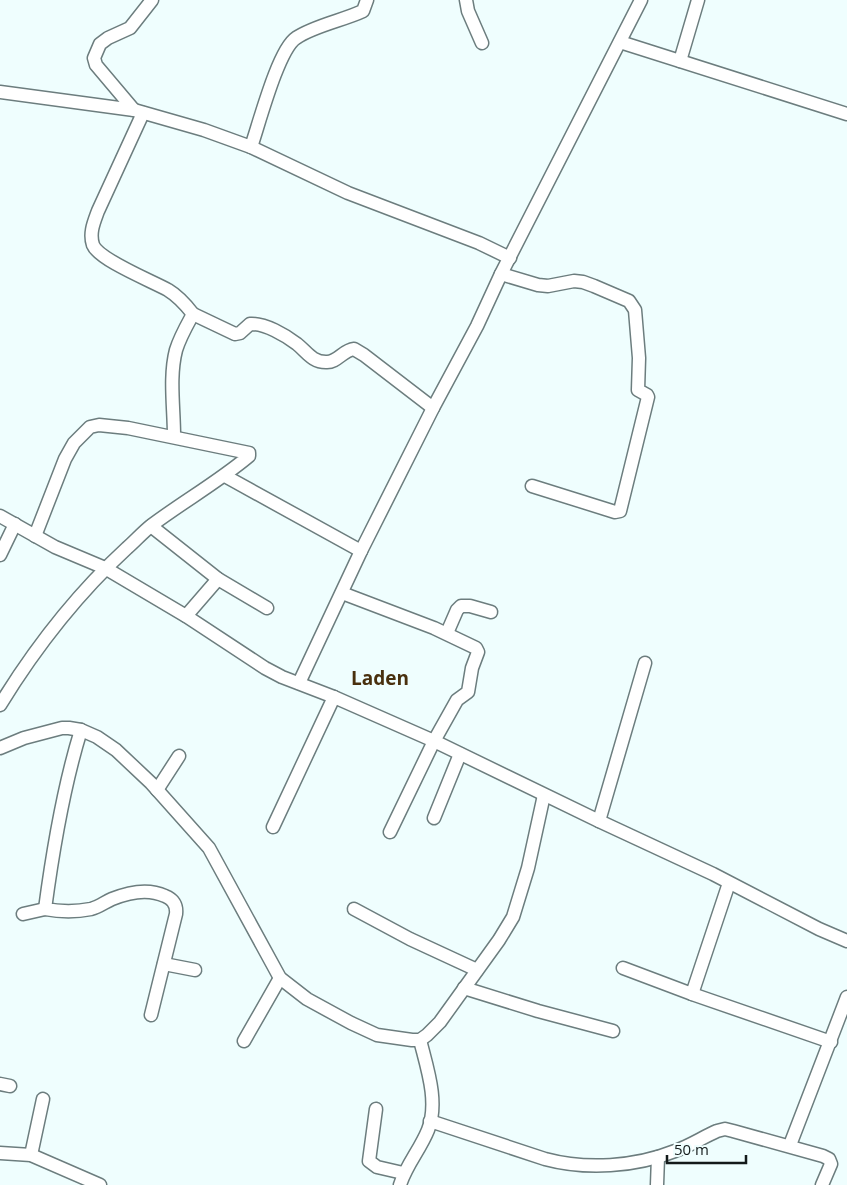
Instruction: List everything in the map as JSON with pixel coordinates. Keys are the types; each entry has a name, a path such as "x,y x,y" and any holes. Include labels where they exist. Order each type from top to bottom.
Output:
{"street":[{"path":"138,112 96,65 94,58 104,40 130,28 152,0"},
{"path":"252,147 278,67 289,43 301,35 363,11 367,0"},
{"path":"466,0 468,11 482,43"},
{"path":"299,683 361,551 641,0"},
{"path":"680,61 698,0"},
{"path":"620,42 847,114"},
{"path":"0,92 138,112 204,130 252,147 348,194 479,244 510,258"},
{"path":"138,112 93,224 92,237 94,246 99,253 170,291 193,314 236,334 240,333 250,324 261,325 296,343 309,356 319,362 331,362 349,350 354,349 433,408"},
{"path":"501,274 538,285 548,286 583,282 628,301 635,310 638,390 647,395 648,398 620,511 615,512 532,486"},
{"path":"174,436 173,368 179,342 193,314"},
{"path":"0,705 38,648 105,568 151,526 225,476 249,456 249,453 128,428 99,425 90,427 74,443 65,459 35,536"},
{"path":"225,476 361,551"},
{"path":"0,516 55,547 105,568 186,616 265,668 282,677 334,697 434,741 847,941"},
{"path":"0,556 15,524"},
{"path":"151,526 218,579 267,608"},
{"path":"186,616 218,579"},
{"path":"342,593 447,633 476,648 478,654 472,668 468,692 456,700 390,832"},
{"path":"447,633 457,610 461,606 470,606 491,612"},
{"path":"599,821 644,663"},
{"path":"273,827 334,697"},
{"path":"0,748 24,738 62,728 81,730 97,737 116,750 157,790 209,848 280,978 307,998 377,1035 412,1040 420,1040 440,1022 499,940 513,916 528,868 544,795"},
{"path":"45,910 62,805 81,730"},
{"path":"434,818 460,754"},
{"path":"157,790 179,756"},
{"path":"692,994 729,883"},
{"path":"23,914 45,910 78,911 94,908 114,898 133,892 144,891 163,895 171,899 176,910 151,1015"},
{"path":"354,910 410,939 477,970"},
{"path":"164,964 195,970"},
{"path":"623,968 831,1042"},
{"path":"244,1041 280,978"},
{"path":"464,988 612,1031"},
{"path":"790,1145 846,1004"},
{"path":"376,1109 369,1161 402,1179 420,1146 430,1121 431,1089 420,1040"},
{"path":"31,1155 43,1099"},
{"path":"430,1121 561,1164 609,1165 658,1157 725,1129 790,1145 824,1156 830,1161 830,1166 822,1185"},
{"path":"0,1153 31,1155 100,1185"},
{"path":"657,1185 658,1157"}],"district":[{"name":"Laden","path":"380,678"}]}
